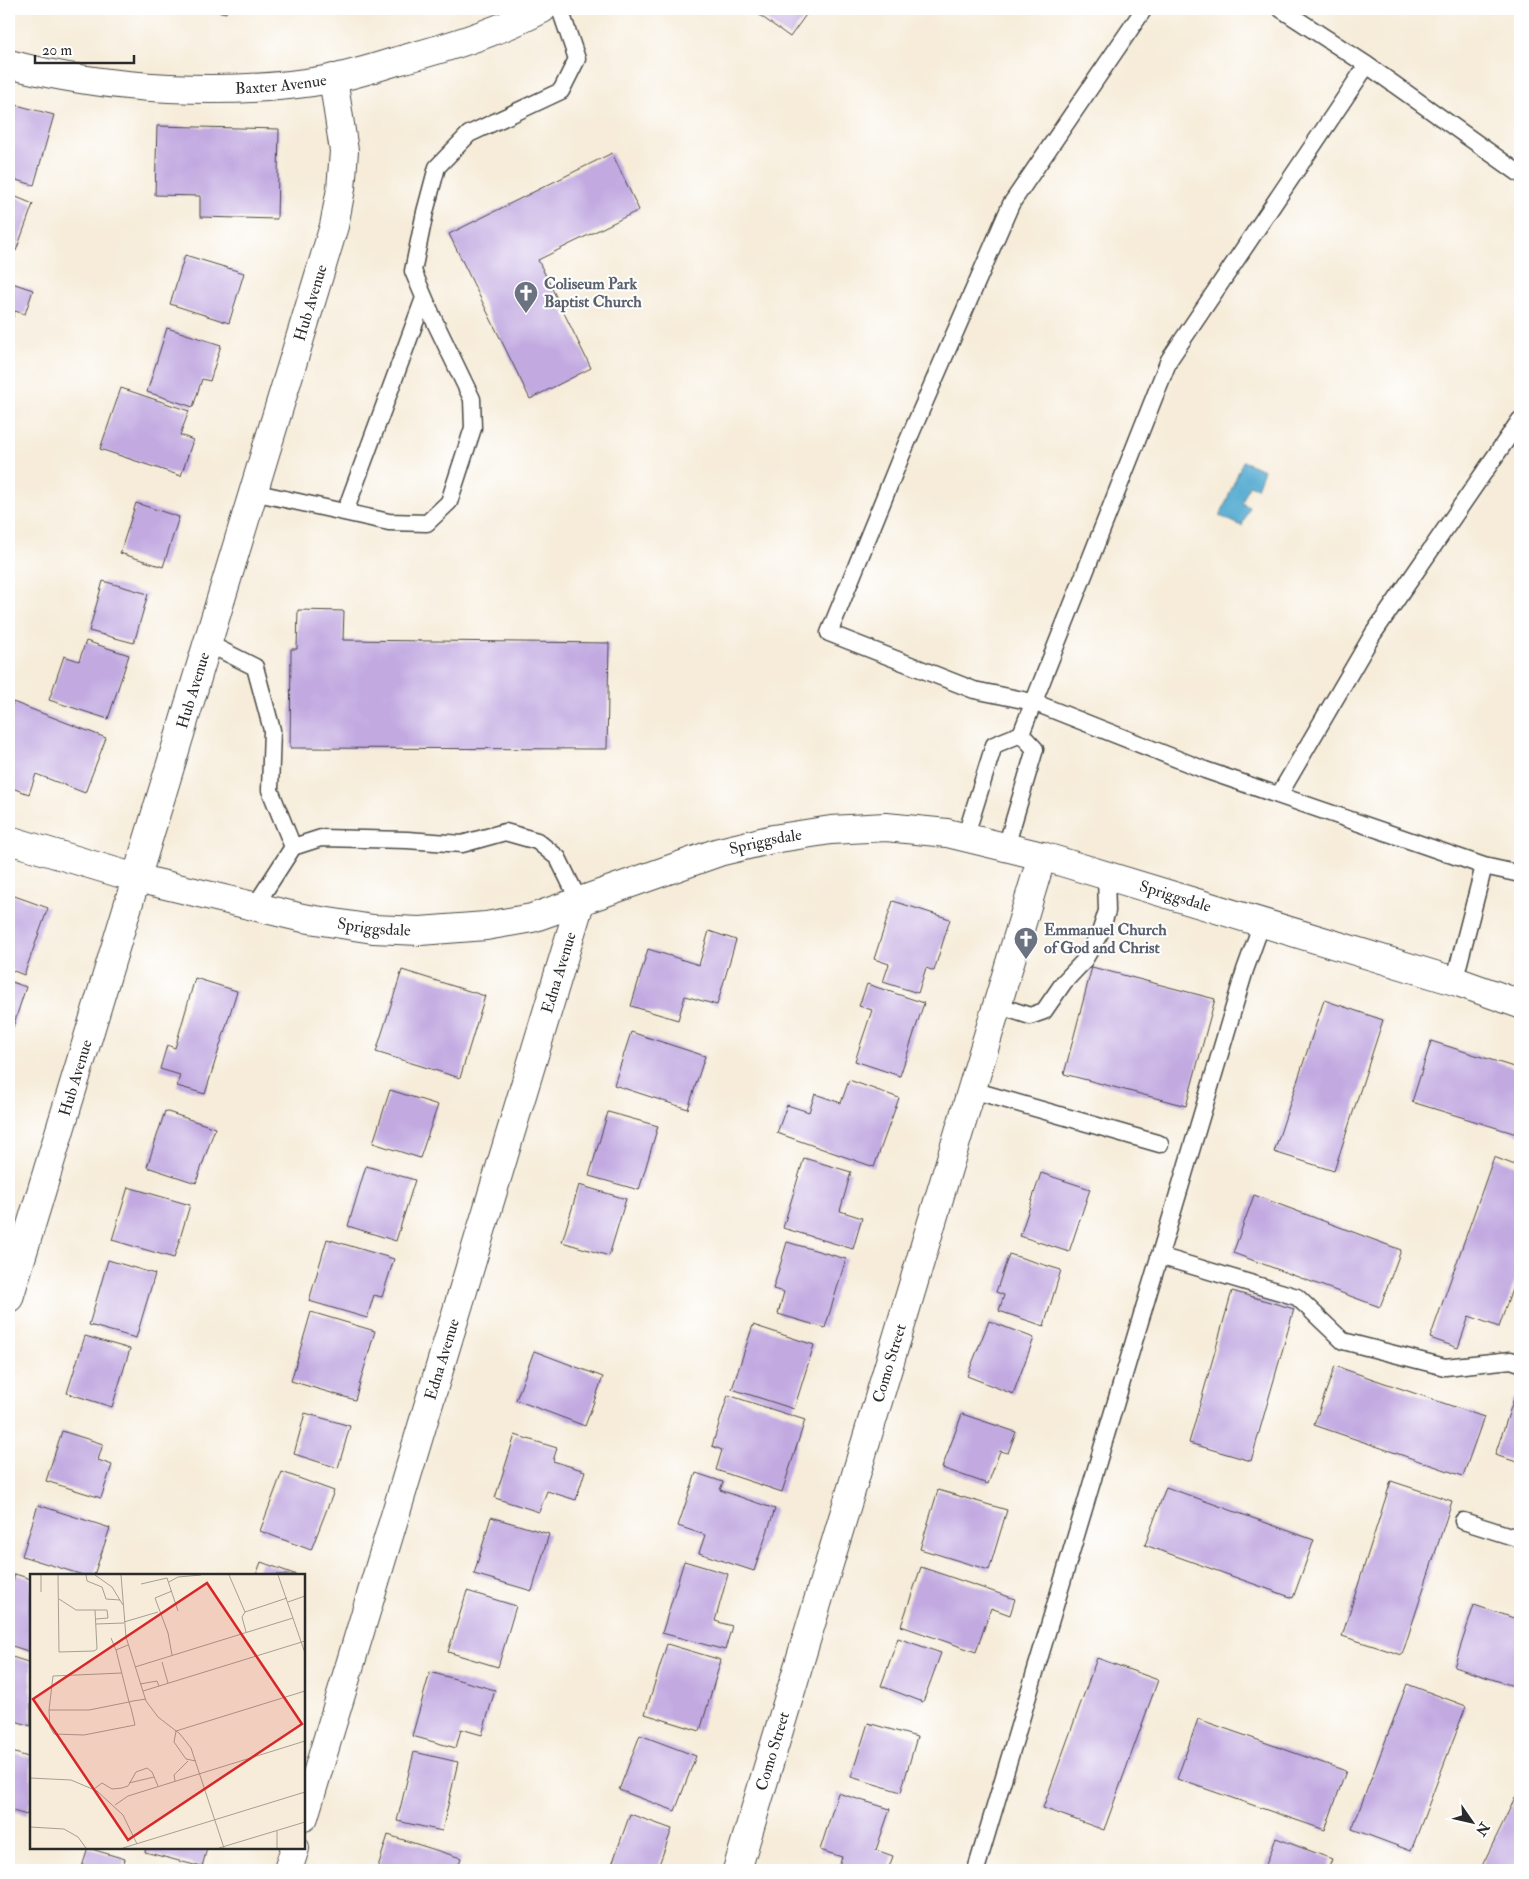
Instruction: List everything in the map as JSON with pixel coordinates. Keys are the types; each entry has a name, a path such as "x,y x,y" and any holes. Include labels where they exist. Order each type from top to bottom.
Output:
{"street":[{"name":"Baxter Avenue","path":"9,64 56,74 137,86 220,89 301,84 333,78 455,45 542,9"},
{"name":"Hub Avenue","path":"9,1298 334,226 341,189 344,151 333,78"},
{"name":"Spriggsdale","path":"9,840 136,878 303,918 373,929 420,931 486,926 532,918 580,903 719,852 773,839 831,830 886,827 947,833 1042,856 1106,875 1520,1004"},
{"name":"Como Street","path":"737,1870 1042,856"},
{"name":"Edna Avenue","path":"305,1814 580,903"},
{"path":"288,1870 294,1849"}],"lane":[{"path":"253,492 389,522 427,523 449,502 473,428 472,399 424,298 413,270 425,212 437,167 469,134 561,91 577,59 560,9"},
{"path":"1144,9 1010,204 902,454 829,633 974,690 1033,702 1206,770 1484,866 1520,874"},
{"path":"1280,9 1367,65 1520,174"},
{"path":"965,838 994,745 1021,734 1169,360 1367,65"},
{"path":"344,512 424,298"},
{"path":"1279,795 1373,634 1520,420"},
{"path":"207,643 255,667 272,730 270,790 293,847"},
{"path":"1006,847 1034,749 1021,734"},
{"path":"255,906 293,847 321,838 407,840 462,844 505,832 537,841 558,858 580,903"},
{"path":"1454,982 1484,866"},
{"path":"997,1005 1030,1016 1044,1011 1064,982 1084,962 1100,933 1107,911 1106,875"},
{"path":"976,1870 1245,970 1262,923"},
{"path":"972,1090 1160,1144"},
{"path":"1159,1256 1297,1297 1343,1341 1445,1367 1511,1360 1520,1362"},
{"path":"1463,1521 1520,1539"}],"water":[{"path":"1243,461 1264,470 1257,488 1249,485 1242,503 1249,507 1242,526 1220,516"}],"building":[{"path":"206,9 227,9 226,13"},
{"path":"751,9 810,9 790,37"},
{"path":"9,103 54,115 34,185 9,178"},
{"path":"157,126 279,129 277,219 200,217 200,196 155,195"},
{"name":"Coliseum Park Baptist Church","path":"612,153 639,210 538,260 591,368 530,399 449,234"},
{"path":"9,194 33,204 16,251 9,248"},
{"path":"185,255 244,273 229,323 170,304"},
{"path":"9,282 33,290 25,314 15,311 9,328"},
{"path":"167,328 221,345 210,381 202,379 193,407 147,392"},
{"path":"121,388 189,411 180,435 193,440 181,476 100,449"},
{"path":"136,503 179,517 163,567 120,553"},
{"path":"103,581 148,594 134,643 89,631"},
{"path":"298,610 344,611 343,640 609,643 607,749 290,748 291,649 297,649"},
{"path":"86,641 129,655 108,719 49,700 64,656 79,661"},
{"path":"13,702 106,738 85,793 36,774 29,794 9,787 9,713"},
{"path":"9,894 48,908 24,975 9,969"},
{"path":"893,901 950,919 934,971 926,968 918,993 883,982 889,964 874,959"},
{"path":"709,931 736,940 717,1005 685,996 678,1020 631,1006 648,949 699,965"},
{"path":"1092,967 1215,999 1186,1106 1064,1074"},
{"path":"402,970 485,996 460,1078 376,1052"},
{"path":"195,978 237,991 205,1094 177,1086 180,1075 160,1069 167,1045 175,1048"},
{"path":"9,981 26,987 9,1039"},
{"path":"867,984 924,1003 900,1076 855,1061 872,1010 859,1006"},
{"path":"1324,1000 1383,1020 1334,1171 1274,1152"},
{"path":"631,1032 705,1056 688,1109 614,1085"},
{"path":"1431,1041 1520,1069 1520,1135 1412,1102"},
{"path":"849,1080 899,1098 874,1167 777,1133 787,1105 809,1112 815,1094 841,1103"},
{"path":"390,1090 438,1105 420,1158 373,1143"},
{"path":"165,1111 215,1128 196,1183 147,1167"},
{"path":"608,1112 658,1126 639,1190 589,1176"},
{"path":"1494,1157 1520,1167 1520,1266 1499,1327 1469,1316 1458,1348 1430,1338"},
{"path":"804,1158 851,1172 840,1211 862,1218 853,1249 783,1228"},
{"path":"366,1166 415,1180 396,1241 348,1226"},
{"path":"1041,1173 1090,1189 1069,1252 1020,1236"},
{"path":"579,1185 626,1199 609,1256 562,1242"},
{"path":"128,1187 190,1205 174,1258 112,1240"},
{"path":"1254,1195 1401,1250 1380,1307 1233,1253"},
{"path":"327,1239 394,1259 382,1297 374,1295 367,1318 309,1301"},
{"path":"787,1242 846,1259 825,1328 778,1314 784,1292 773,1289"},
{"path":"1009,1254 1061,1270 1044,1326 999,1311 1004,1295 996,1292"},
{"path":"108,1260 155,1274 136,1338 89,1325"},
{"path":"1232,1291 1294,1309 1251,1461 1189,1443"},
{"path":"311,1312 375,1331 355,1400 291,1381"},
{"path":"989,1321 1034,1338 1013,1394 967,1376"},
{"path":"753,1325 814,1345 794,1409 732,1389"},
{"path":"85,1336 130,1349 112,1407 67,1393"},
{"path":"534,1351 603,1377 585,1426 516,1400"},
{"path":"1335,1366 1484,1417 1463,1476 1314,1425"},
{"path":"728,1395 805,1420 782,1492 716,1470 722,1450 712,1446"},
{"path":"1514,1398 1520,1400 1520,1463 1495,1455"},
{"path":"305,1413 350,1426 338,1468 294,1454"},
{"path":"962,1414 1016,1432 1008,1453 1000,1451 988,1484 942,1468"},
{"path":"62,1431 103,1444 98,1460 112,1465 101,1498 46,1481"},
{"path":"515,1435 557,1448 553,1461 585,1471 576,1500 547,1491 539,1512 495,1498"},
{"path":"282,1472 334,1491 311,1550 260,1531"},
{"path":"696,1473 723,1482 720,1490 775,1509 754,1571 699,1553 705,1535 678,1526"},
{"path":"1391,1481 1452,1501 1402,1655 1342,1636"},
{"path":"1166,1487 1314,1540 1293,1598 1145,1545"},
{"path":"938,1490 1007,1510 989,1570 920,1549"},
{"path":"38,1505 110,1528 94,1574 80,1574 22,1556"},
{"path":"491,1517 549,1534 532,1591 474,1574"},
{"path":"684,1561 728,1574 715,1621 732,1626 725,1650 662,1633"},
{"path":"261,1562 294,1574 256,1574"},
{"path":"921,1567 1015,1599 1010,1615 991,1608 976,1652 901,1626"},
{"path":"15,1574 30,1579 30,1652 9,1645 9,1595"},
{"path":"467,1591 516,1606 498,1667 448,1652"},
{"path":"1474,1605 1520,1620 1520,1688 1454,1667"},
{"path":"898,1638 941,1653 923,1702 881,1686"},
{"path":"667,1644 721,1660 700,1731 645,1714"},
{"path":"9,1656 30,1663 30,1726 9,1719"},
{"path":"1097,1658 1158,1680 1104,1830 1043,1808"},
{"path":"430,1672 495,1690 482,1735 461,1729 456,1748 412,1736"},
{"path":"1407,1684 1466,1706 1411,1851 1352,1829"},
{"path":"1198,1719 1346,1771 1325,1830 1177,1779"},
{"path":"868,1723 917,1737 901,1792 851,1777"},
{"path":"640,1735 696,1756 675,1811 619,1790"},
{"path":"9,1751 30,1758 30,1803 27,1815 9,1810"},
{"path":"414,1752 458,1762 442,1831 397,1821"},
{"path":"1520,1788 1520,1870 1480,1870"},
{"path":"838,1793 890,1809 876,1850 893,1856 888,1870 837,1870 842,1857 820,1850"},
{"path":"630,1814 672,1829 657,1870 610,1870"},
{"path":"388,1835 461,1858 457,1870 377,1870"},
{"path":"1276,1838 1332,1859 1328,1870 1264,1870"},
{"path":"88,1849 125,1859 122,1870 81,1870"},
{"path":"146,1849 207,1849 202,1867 145,1852"}],"place":[{"name":"Coliseum Park Baptist Church","path":"526,314"},
{"name":"Emmanuel Church of God and Christ","path":"1026,960"}]}
